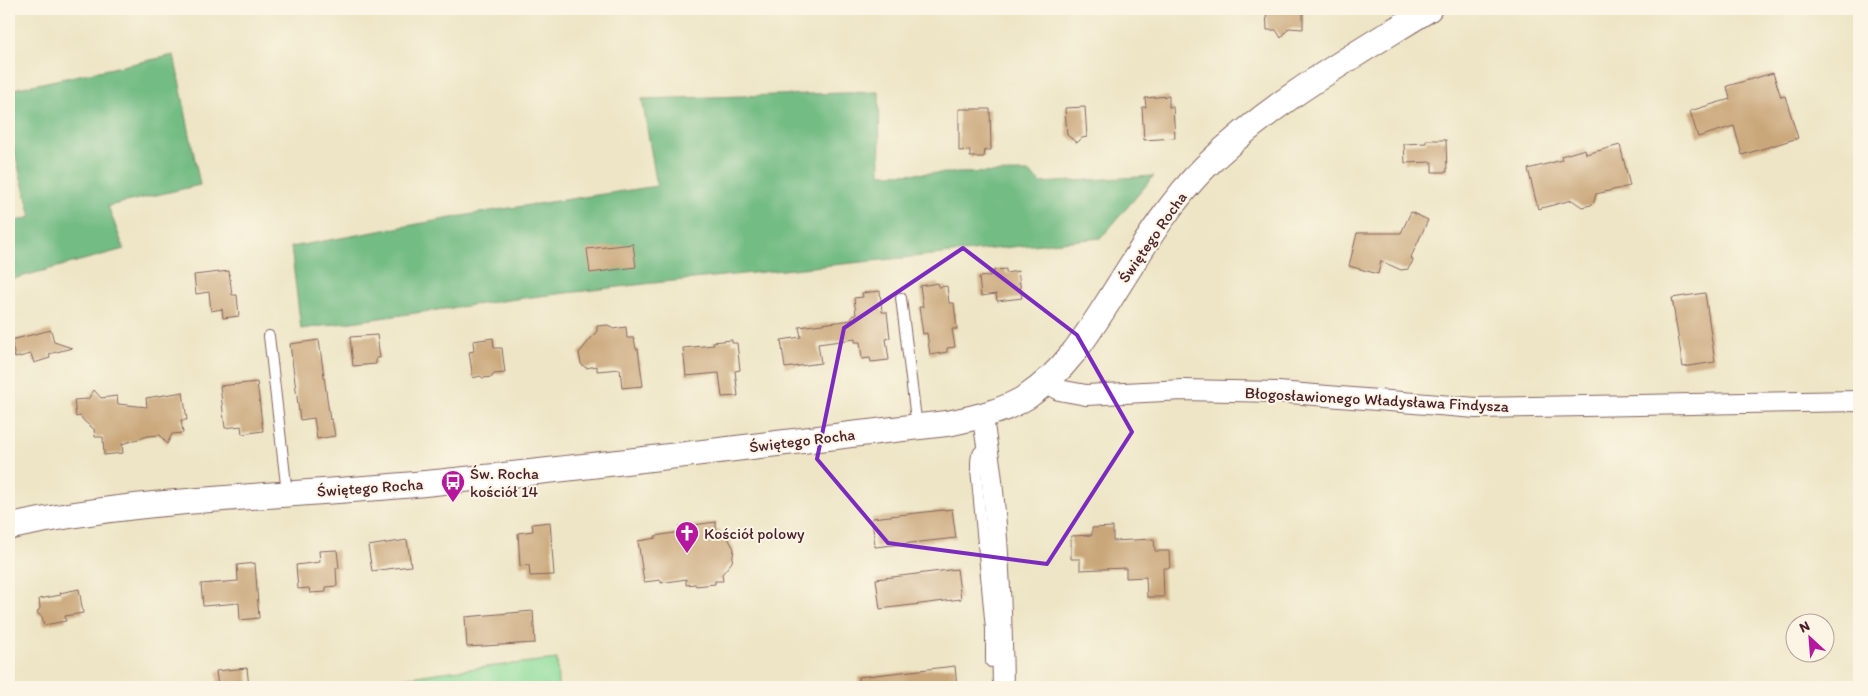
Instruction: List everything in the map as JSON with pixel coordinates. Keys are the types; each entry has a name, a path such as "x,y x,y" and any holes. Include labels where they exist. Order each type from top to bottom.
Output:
{"street":[{"name":"Świętego Rocha","path":"9,527 79,513 137,506 417,484 950,423 982,416 1006,408 1027,397 1048,382 1077,348 1152,234 1190,183 1205,167 1284,100 1429,9"},
{"name":"Błogosławionego Władysława Findysza","path":"1048,382 1059,390 1086,395 1183,390 1278,392 1476,408 1859,401"},
{"path":"982,416 992,477 997,531 1002,618 1003,687"}],"lane":[{"path":"901,298 917,426"},
{"path":"269,336 287,493"},
{"path":"986,447 979,450 976,456 976,469 990,619 991,662"}],"highlighted area":[{"path":"963,248 1077,335 1132,432 1047,564 888,543 817,459 844,328"}],"green space":[{"path":"174,55 200,185 108,206 124,249 9,280 9,223 31,217 9,130 9,90"},
{"path":"879,92 880,174 1028,172 1041,183 1154,176 1101,238 653,283 523,298 301,329 291,247 490,211 657,186 642,99"},
{"path":"557,659 558,687 367,687 366,684 443,672"}],"building":[{"path":"1266,9 1303,9 1303,29 1289,28 1281,38 1276,30 1267,30"},
{"path":"1773,73 1781,97 1785,96 1798,138 1742,155 1734,126 1698,137 1690,111 1730,99 1727,86"},
{"path":"1169,96 1169,107 1173,107 1175,138 1144,140 1142,107 1146,107 1145,98"},
{"path":"1085,107 1087,137 1082,138 1077,143 1067,135 1065,108"},
{"path":"959,109 990,109 991,150 985,150 984,157 970,157 970,150 959,151"},
{"path":"1426,140 1446,140 1447,172 1432,172 1432,162 1405,163 1404,144 1426,143"},
{"path":"1620,145 1630,186 1596,194 1591,205 1582,207 1572,200 1538,209 1528,169 1562,160 1561,156 1585,149 1586,154"},
{"path":"1411,212 1428,220 1411,257 1413,261 1408,269 1401,270 1381,261 1378,274 1349,266 1357,233 1401,233"},
{"path":"633,244 636,267 590,273 587,249"},
{"path":"1006,269 1006,273 1018,271 1022,298 997,301 996,294 981,296 979,277 990,276 990,272 994,272 994,270"},
{"path":"229,271 232,295 237,295 239,316 223,318 222,309 211,311 209,292 196,294 194,275"},
{"path":"938,283 939,287 947,286 949,303 954,303 957,329 952,329 955,347 947,348 947,352 930,355 927,333 923,334 919,307 923,307 920,286"},
{"path":"880,291 882,312 887,312 890,338 886,339 889,360 871,362 870,358 862,359 860,342 855,342 855,339 818,344 821,363 785,368 781,340 801,337 799,327 852,320 852,316 856,315 854,298 863,297 862,293"},
{"path":"1705,293 1715,362 1683,367 1672,298"},
{"path":"608,325 613,329 626,327 627,338 634,338 636,349 638,349 643,386 622,388 620,369 597,371 597,366 586,368 581,364 579,353 597,331 597,326"},
{"path":"51,330 54,342 72,348 49,354 50,358 34,363 31,354 15,358 11,340"},
{"path":"377,335 380,358 376,358 376,364 353,366 350,337"},
{"path":"493,338 494,348 502,348 505,373 494,374 492,377 483,378 480,376 473,378 469,352 474,351 473,341"},
{"path":"319,340 330,420 332,419 335,436 317,439 314,418 300,420 290,344"},
{"path":"732,340 732,343 737,343 740,370 735,371 738,396 722,397 719,373 686,376 683,348 714,345 713,342"},
{"path":"257,382 263,431 242,434 241,426 225,428 220,386"},
{"path":"94,390 101,398 117,396 118,404 147,407 146,398 183,392 187,420 181,420 183,433 172,434 167,444 160,435 148,436 122,444 123,453 104,455 103,437 95,437 94,429 80,416 76,417 74,400 88,399"},
{"path":"952,509 956,538 875,547 872,518"},
{"path":"550,522 554,575 530,576 529,565 520,566 518,533 533,531 532,524"},
{"name":"Kościół polowy","path":"716,522 716,529 727,536 734,549 732,562 722,574 723,581 696,586 695,584 686,585 686,579 661,583 661,580 644,582 638,541 680,532 679,527"},
{"path":"1113,527 1113,541 1154,539 1155,551 1169,551 1170,568 1163,568 1164,597 1147,597 1146,577 1126,578 1126,568 1080,570 1080,559 1071,559 1071,536 1092,535 1092,528"},
{"path":"407,540 411,566 372,571 368,546"},
{"path":"337,550 339,568 336,568 337,586 326,587 326,592 310,593 309,588 298,589 296,565 320,562 319,551"},
{"path":"255,563 259,618 240,620 239,603 203,606 201,584 238,581 237,565"},
{"path":"957,569 961,599 880,609 876,579"},
{"path":"79,589 83,613 65,616 66,621 44,625 42,617 37,613 40,608 39,599"},
{"path":"533,611 535,643 467,647 465,617"},
{"path":"955,666 957,687 859,687 858,677"},
{"path":"247,668 249,687 218,687 216,671"}],"place":[{"name":"Św. Rocha kościół 14","path":"453,503"},
{"name":"Kościół polowy","path":"687,554"}]}
